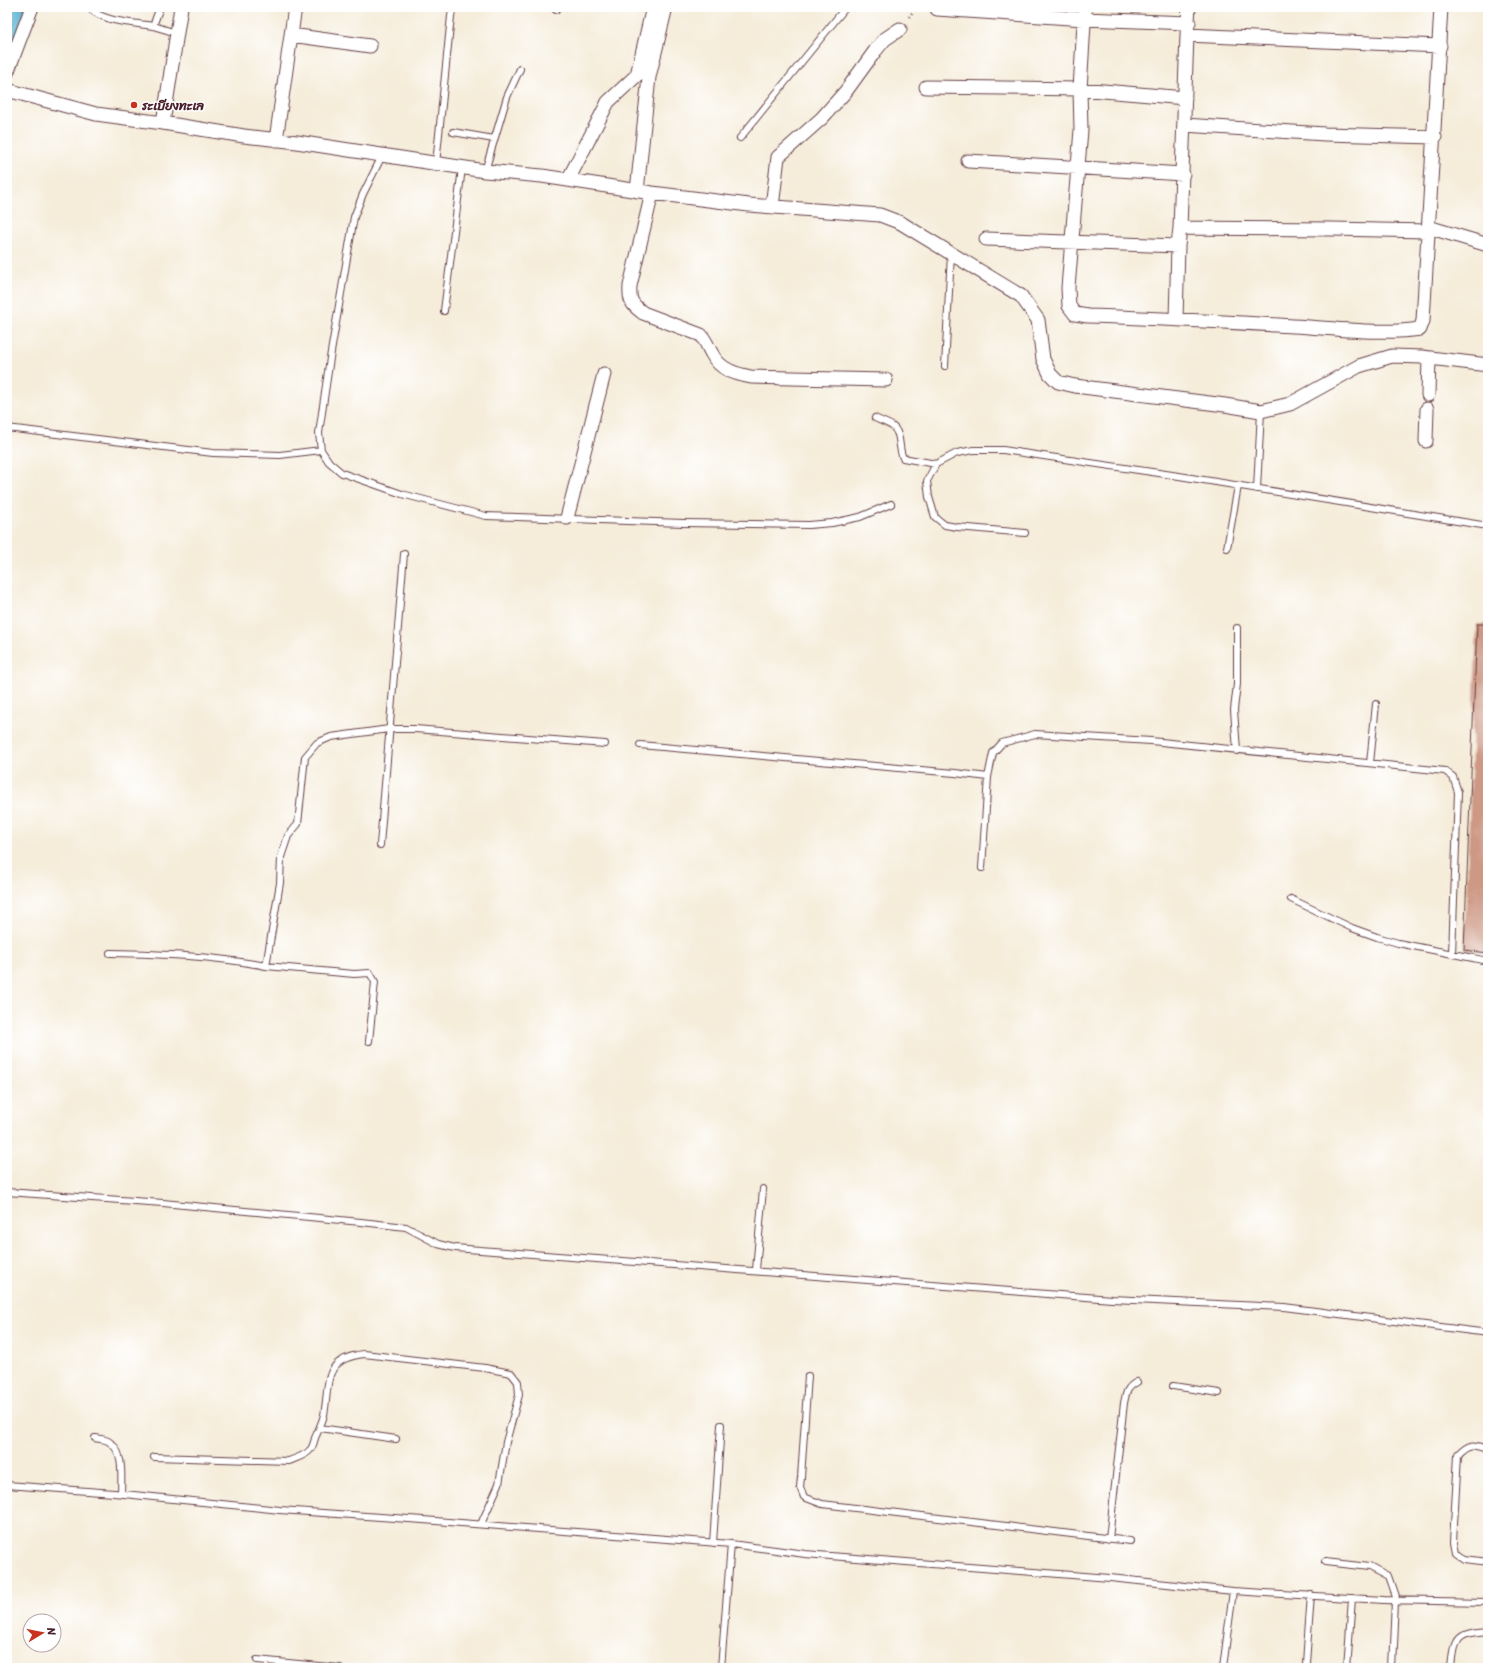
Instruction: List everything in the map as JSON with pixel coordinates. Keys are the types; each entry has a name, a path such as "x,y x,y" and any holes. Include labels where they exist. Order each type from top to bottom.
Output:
{"street":[{"path":"7,73 32,7"},
{"path":"164,123 182,7"},
{"path":"276,140 295,7"},
{"path":"568,180 608,102 636,75 653,7"},
{"path":"637,191 649,77 666,7"},
{"path":"1176,319 1189,7"},
{"path":"1084,13 1080,89 1081,130 1079,168 1068,294 1069,306 1075,314 1088,316 1176,319 1357,330 1409,331 1420,329 1423,321 1435,137 1441,7"},
{"path":"937,9 1084,13 1188,29 1440,46"},
{"path":"772,207 778,157 822,118 846,91 885,39 900,29"},
{"path":"291,35 370,46"},
{"path":"926,87 1080,89 1185,98"},
{"path":"7,90 96,114 462,168 542,176 637,191 772,207 880,214 901,223 1021,296 1038,320 1043,359 1050,374 1058,382 1075,386 1225,404 1261,411 1290,404 1359,366 1392,356 1429,358 1488,365"},
{"path":"1184,125 1325,134 1435,137"},
{"path":"968,161 1183,174"},
{"path":"652,193 630,286 629,297 635,307 643,313 701,335 706,341 712,356 720,365 730,372 751,377 886,380"},
{"path":"1180,228 1428,229 1488,245"},
{"path":"986,239 1178,246"},
{"path":"1428,396 1429,358"},
{"path":"567,518 604,374"},
{"path":"1426,441 1428,409"}],"lane":[{"path":"88,7 96,14 133,24 153,26 177,33"},
{"path":"153,26 160,7"},
{"path":"436,164 453,7"},
{"path":"740,138 846,7"},
{"path":"485,171 507,97 520,69"},
{"path":"453,132 494,139"},
{"path":"382,156 362,194 354,217 319,433 321,450 329,462 342,473 402,494 486,516 683,523 809,525 832,523 860,517 892,504"},
{"path":"444,311 462,168"},
{"path":"945,366 951,254"},
{"path":"1257,489 1261,411"},
{"path":"875,418 893,427 898,432 903,458 936,464"},
{"path":"7,428 213,453 280,455 321,450"},
{"path":"1025,533 945,525 935,518 929,497 927,481 936,464 956,453 968,451 1003,450 1488,526"},
{"path":"1227,548 1238,486"},
{"path":"380,845 404,554"},
{"path":"1237,628 1237,684 1234,710 1237,751"},
{"path":"1370,763 1376,704"},
{"path":"266,966 280,883 281,857 288,836 298,824 305,757 317,743 331,737 389,729 605,744"},
{"path":"982,868 988,777 993,753 1002,743 1035,734 1151,741 1445,772 1453,777 1458,792 1452,954"},
{"path":"640,746 988,777"},
{"path":"1290,899 1352,928 1377,937 1488,961"},
{"path":"110,953 191,955 229,959 266,966 354,974 370,973 375,982 369,1041"},
{"path":"756,1270 763,1190"},
{"path":"7,1192 163,1203 361,1222 406,1228 438,1244 455,1248 756,1270 1112,1299 1284,1308 1488,1333"},
{"path":"154,1457 289,1461 304,1455 310,1450 320,1428 328,1381 332,1368 340,1361 350,1356 364,1354 485,1368 511,1373 518,1382 518,1395 506,1442 499,1484 481,1524"},
{"path":"808,1376 800,1487 804,1497 822,1504 1130,1541"},
{"path":"1109,1539 1124,1403 1127,1390 1131,1385 1137,1382"},
{"path":"1173,1386 1219,1393"},
{"path":"713,1543 721,1425"},
{"path":"320,1428 396,1439"},
{"path":"95,1438 108,1441 117,1451 121,1469 121,1494"},
{"path":"1488,1449 1476,1445 1465,1447 1458,1455 1454,1542 1455,1552 1465,1559 1488,1562"},
{"path":"7,1485 121,1494 280,1510 731,1544 804,1554 1102,1577 1233,1591 1396,1600 1487,1602 1488,1586"},
{"path":"721,1668 731,1544"},
{"path":"1325,1562 1369,1567 1388,1577 1396,1600 1393,1668"},
{"path":"1223,1668 1233,1591"},
{"path":"1306,1663 1311,1595"},
{"path":"1347,1668 1352,1598"},
{"path":"1451,1668 1453,1648 1460,1638 1468,1633 1488,1632"},
{"path":"257,1660 340,1668"}],"water":[{"path":"7,7 30,7 7,63"}],"building":[{"path":"1477,624 1488,624 1488,953 1464,950"}],"place":[{"name":"ระเบียงทะเล","path":"134,105"}]}
